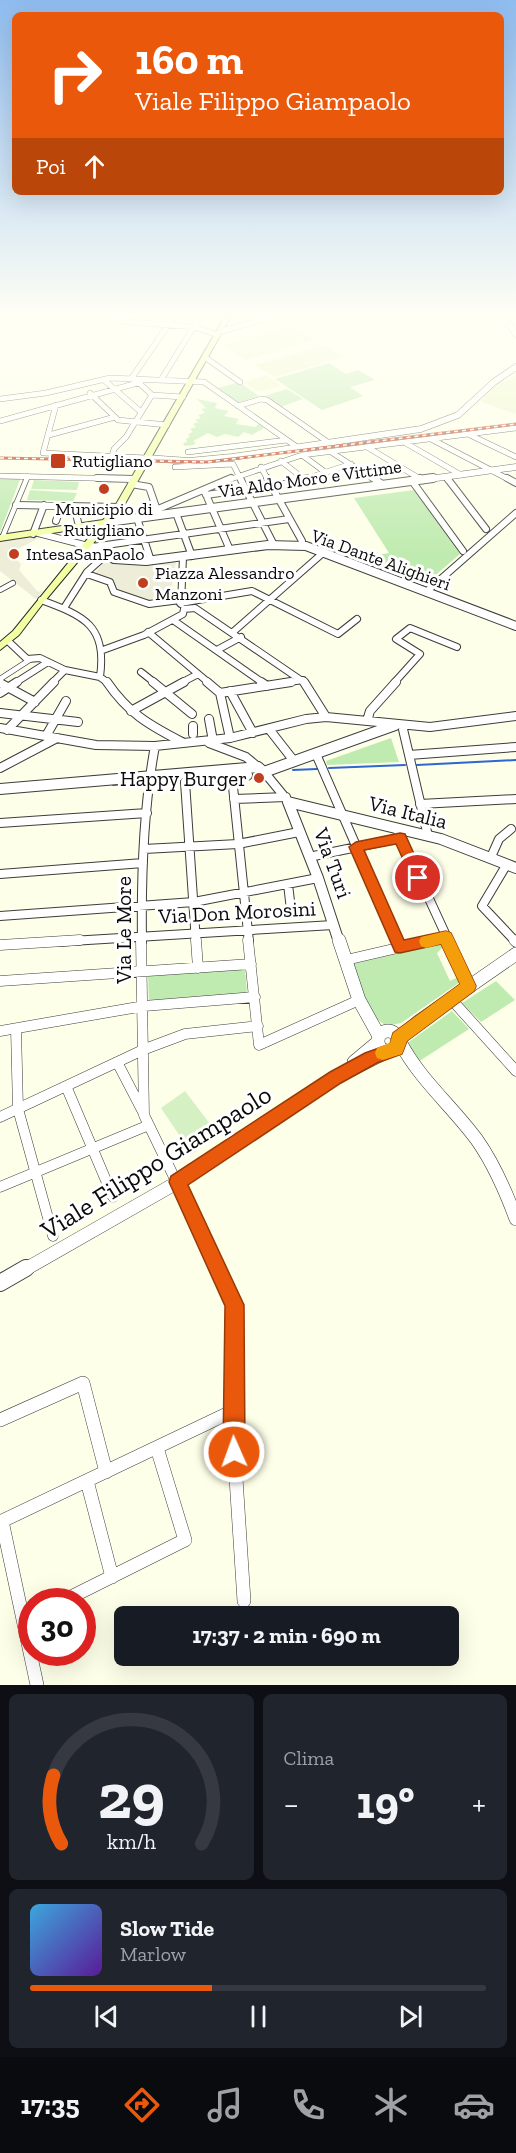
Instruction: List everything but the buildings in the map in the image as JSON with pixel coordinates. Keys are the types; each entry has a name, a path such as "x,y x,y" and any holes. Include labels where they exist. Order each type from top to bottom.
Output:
{"main road":[{"path":"4,644 89,546 119,507 183,397"},
{"path":"1,538 108,522"}],"street":[{"path":"0,399 18,397"},
{"path":"0,421 86,397"},
{"path":"94,397 118,420 167,425"},
{"path":"124,397 141,412"},
{"path":"112,456 114,449 126,437 151,397"},
{"path":"177,397 183,397"},
{"path":"225,397 297,447"},
{"path":"152,449 174,463 392,434 451,419 470,407 479,397"},
{"path":"238,406 261,399 267,400 329,443"},
{"path":"56,405 43,453 146,458 174,463 233,464 274,545"},
{"path":"49,435 115,417"},
{"path":"151,561 137,518 205,492 239,475 302,455 516,428"},
{"path":"468,434 516,457"},
{"path":"431,439 516,483"},
{"path":"188,452 287,440"},
{"path":"404,442 460,475"},
{"path":"367,447 423,480"},
{"path":"331,452 384,485"},
{"path":"302,455 325,472"},
{"path":"281,461 304,479"},
{"path":"205,492 271,486 304,479 351,464"},
{"path":"261,467 301,545"},
{"name":"Via Aldo Moro e Vittime","path":"108,522 516,467"},
{"path":"0,476 133,482 149,487 157,510"},
{"path":"1,538 28,477"},
{"path":"446,477 486,529"},
{"path":"412,481 462,550"},
{"path":"205,492 230,550"},
{"path":"16,505 119,507"},
{"path":"44,505 35,533 89,546 289,519"},
{"path":"56,521 61,506"},
{"path":"74,506 80,526"},
{"path":"176,513 192,556"},
{"path":"426,592 516,513"},
{"name":"Via Dante Alighieri","path":"89,546 120,560 151,561 274,545 301,545 516,626"},
{"path":"233,632 324,552"},
{"path":"64,608 87,574 106,555"},
{"path":"103,650 148,632 183,614 181,604 183,557"},
{"path":"87,574 110,582 114,592 149,604 181,604 252,591 338,634 357,619"},
{"path":"0,590 13,583"},
{"path":"41,600 64,608 80,618 97,634 103,650 100,676"},
{"path":"181,604 195,608 303,680 326,717"},
{"path":"173,620 267,686"},
{"path":"367,721 370,711 420,654 396,639 410,628 457,647"},
{"path":"148,632 220,693 230,738"},
{"path":"217,650 241,637"},
{"path":"4,644 31,659"},
{"path":"35,702 0,681 31,659 40,658 65,670 100,676 131,711 162,733 185,744"},
{"path":"0,693 48,662"},
{"path":"4,729 21,716 65,670"},
{"path":"141,672 192,714"},
{"path":"131,711 198,674"},
{"path":"220,693 303,680"},
{"path":"230,692 253,733"},
{"path":"46,736 66,701"},
{"path":"0,713 78,722"},
{"path":"4,729 96,744 155,746 185,744 194,735 209,741 230,738 326,717 430,727 516,716"},
{"path":"209,719 209,741"},
{"path":"0,789 149,781 185,782 232,777 263,771 398,725"},
{"path":"398,725 409,755 428,836"},
{"path":"269,729 294,761"},
{"path":"0,768 57,738"},
{"name":"Via Turi","path":"209,741 246,757 263,771 287,799 318,878 359,1000 380,1046 394,1043 477,1140 500,1179 516,1219"},
{"name":"Via Le More","path":"147,1120 141,906 149,781 155,746"},
{"path":"409,755 516,747"},
{"path":"316,753 400,947"},
{"path":"0,795 263,771"},
{"path":"232,777 260,1045 359,1000"},
{"path":"185,782 198,968"},
{"path":"234,799 287,799"},
{"name":"Via Italia","path":"287,799 398,833 428,836 511,866"},
{"path":"420,804 516,799"},
{"path":"0,823 147,813"},
{"path":"491,857 499,839 511,829"},
{"path":"144,849 238,844 299,832"},
{"path":"309,857 356,847 398,833 469,986"},
{"path":"0,874 143,863"},
{"path":"511,866 482,906 516,942"},
{"path":"0,916 194,902 318,878"},
{"path":"288,884 291,909"},
{"name":"Via Don Morosini","path":"0,945 333,925"},
{"path":"345,960 446,937"},
{"path":"378,1039 383,1032 394,1043 418,1022 516,954"},
{"path":"0,981 251,964"},
{"path":"0,1031 144,1006 255,997"},
{"path":"451,999 516,1071"},
{"path":"0,1117 145,1049 185,1034 258,1026"},
{"path":"16,1029 18,1109 53,1236"},
{"name":"Viale Filippo Giampaolo","path":"335,1078 378,1039"},
{"name":"Viale Filippo Giampaolo","path":"0,1284 178,1182 335,1078 394,1043"},
{"name":"Via Le More","path":"117,1062 178,1182 235,1305 233,1411 244,1601"},
{"path":"66,1086 113,1197"},
{"path":"0,1187 93,1149 147,1120"},
{"path":"0,1420 83,1383 106,1472"},
{"path":"19,1588 1,1521 233,1411"},
{"path":"90,1588 185,1540 157,1448"},
{"path":"87,1481 112,1577"},
{"path":"34,1666 37,1685"}],"green space":[{"path":"230,397 257,397 238,403"},
{"path":"265,397 299,397 303,399 280,407"},
{"path":"302,397 361,397 322,410"},
{"path":"485,397 516,397 516,414 482,402 481,400"},
{"path":"197,399 217,403 215,408 229,411 224,416 239,419 236,424 255,427 259,424 264,428 252,435 244,432 238,437 225,434 217,437 208,433 193,441 196,443 193,445 185,446 183,443 187,442 186,439 190,437 188,434 193,432 190,429 196,427 193,424 198,422 195,420 201,418 198,415 205,413 201,409 206,408"},
{"path":"0,477 21,477 0,532"},
{"path":"34,480 79,482 77,490 31,489"},
{"path":"30,490 77,493 73,501 27,500"},
{"path":"414,490 460,554 424,585 356,559 389,553 354,498"},
{"path":"391,738 399,762 327,765 326,761"},
{"path":"443,943 444,946 437,953 450,981 458,977 460,982 401,1023 387,1026 373,1015 364,999 353,964"},
{"path":"245,969 247,994 149,1002 148,975"},
{"path":"496,981 515,1000 481,1022 462,1003"},
{"path":"452,1011 469,1029 418,1062 406,1044"},
{"path":"185,1091 219,1136 192,1154 161,1108"}],"shaded area":[{"path":"38,534 43,536 10,553 21,564 19,570 38,592 44,590 36,599 0,571 0,540"},
{"name":"Piazza Alessandro Manzoni","path":"105,561 149,565 176,561 170,599 150,603 116,590 111,581 94,574"}],"waterway":[{"path":"417,765 516,760"},
{"path":"329,768 405,765"},
{"path":"293,770 317,769"},
{"path":"155,781 174,779"},
{"path":"113,785 143,783"}],"railway":[{"path":"0,458 207,462 516,424"}],"slow traffic":[{"path":"383,1053 396,1049 400,1042 399,1038 469,986 446,937 426,941"}],"place":[{"name":"Rutigliano","path":"58,461"},
{"name":"Municipio di Rutigliano","path":"104,489"},
{"name":"IntesaSanPaolo","path":"14,554"},
{"name":"Piazza Alessandro Manzoni","path":"143,583"},
{"name":"Happy Burger","path":"259,778"}],"route":[{"path":"234,1452 235,1305 178,1182 335,1078 371,1058 396,1049 400,1042 399,1038 469,986 446,937 400,947 356,847 400,838 418,878"}]}
